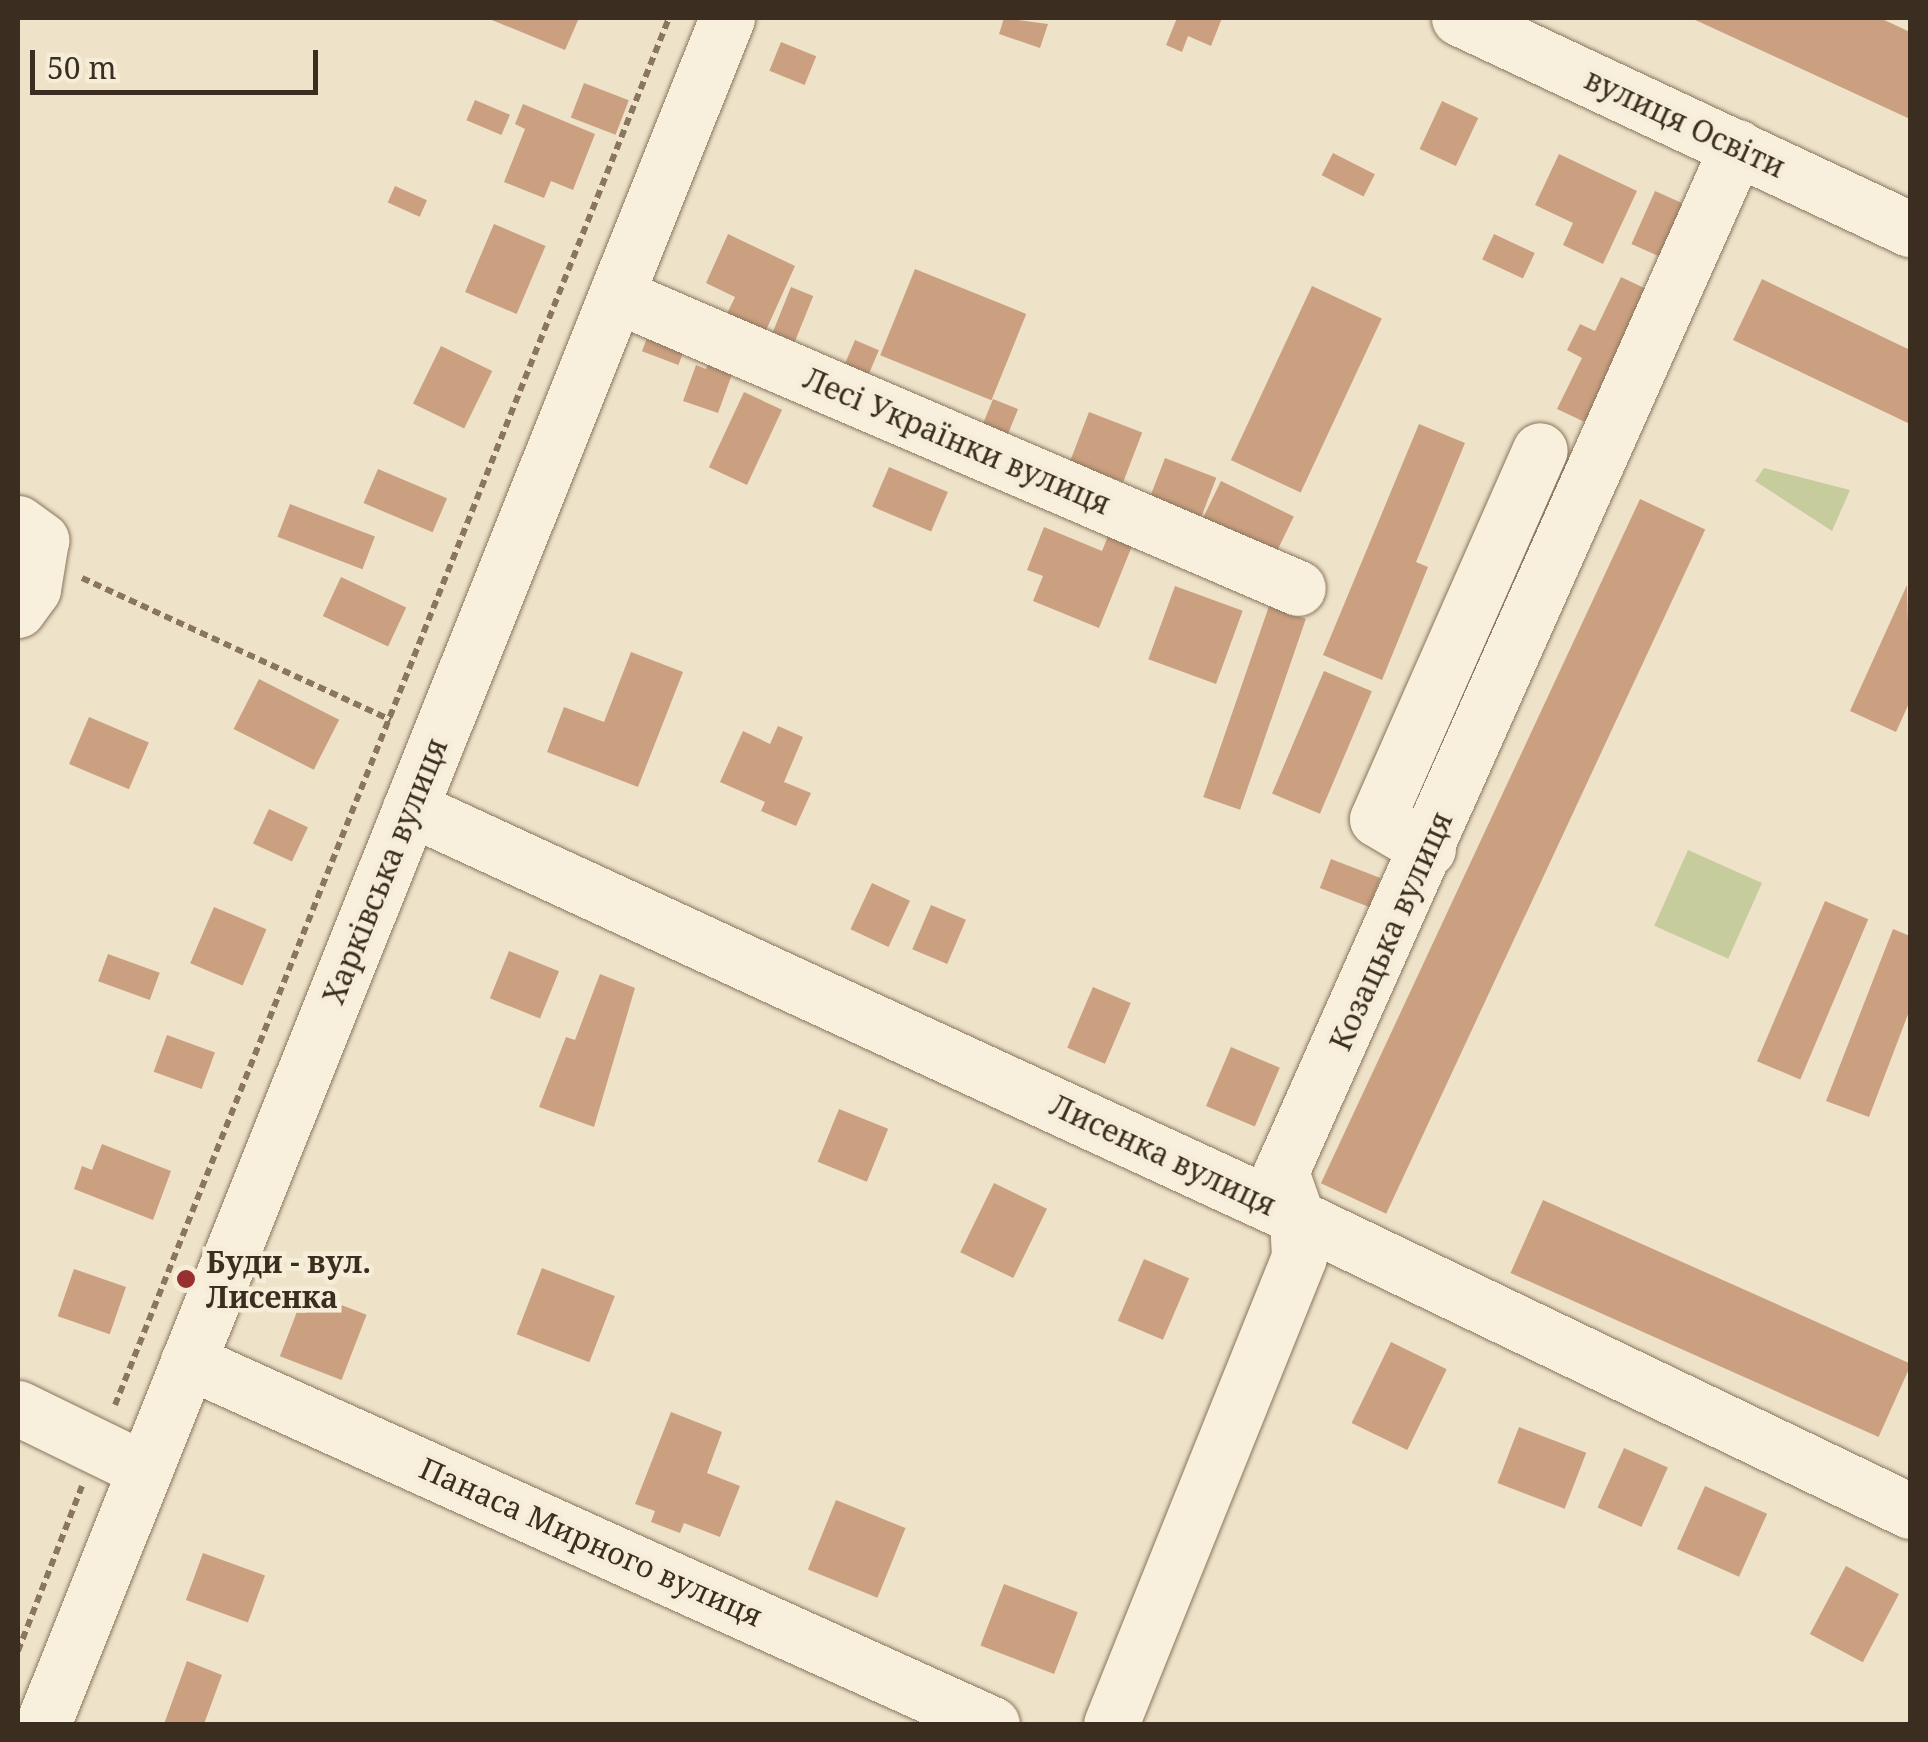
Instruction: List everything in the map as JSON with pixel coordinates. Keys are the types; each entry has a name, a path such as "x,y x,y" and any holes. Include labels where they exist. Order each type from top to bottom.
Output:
{"street":[{"name":"Харківська вулиця","path":"43,1724 121,1458 188,1362 727,18"},
{"name":"вулиця Освіти","path":"1460,18 1910,228"},
{"name":"Козацька вулиця","path":"1112,1724 1300,1256 1297,1216 1281,1172 1428,849 1737,147"},
{"name":"Лесі Українки вулиця","path":"616,294 1298,588"},
{"path":"1428,849 1377,819 1540,450"},
{"path":"18,610 33,588 29,532"},
{"name":"Лисенка вулиця","path":"410,808 1297,1216 1910,1511"},
{"name":"Панаса Мирного вулиця","path":"188,1362 992,1724"},
{"path":"18,1408 121,1458"}],"path":[{"path":"18,1651 121,1458 390,720 669,18"},
{"path":"29,532 91,586 390,720"}],"green space":[{"path":"1764,468 1850,490 1832,531 1755,481"},
{"path":"1688,850 1762,883 1728,959 1654,926"}],"building":[{"path":"487,18 579,18 565,50"},
{"path":"1004,18 1048,24 1040,48 999,34"},
{"path":"1177,18 1222,18 1211,46 1188,36 1182,52 1166,45"},
{"path":"1691,18 1880,18 1910,32 1910,119"},
{"path":"781,42 816,56 805,85 769,71"},
{"path":"584,83 629,100 616,135 571,118"},
{"path":"475,100 510,115 501,135 466,120"},
{"path":"1442,101 1478,118 1456,166 1420,149"},
{"path":"523,104 595,134 573,190 551,181 544,198 504,182 525,129 515,124"},
{"path":"1333,153 1375,174 1364,197 1322,175"},
{"path":"1559,154 1637,191 1603,264 1563,245 1573,223 1535,205"},
{"path":"395,186 427,200 420,217 388,202"},
{"path":"1655,191 1687,205 1663,258 1631,244"},
{"path":"494,224 546,246 517,314 465,292"},
{"path":"728,234 795,266 763,337 724,320 735,297 706,283"},
{"path":"1494,234 1535,253 1523,278 1482,259"},
{"path":"915,269 1026,314 991,400 880,355"},
{"path":"1621,277 1661,296 1589,424 1557,409 1582,358 1567,350 1580,324 1595,331"},
{"path":"1762,279 1910,350 1910,424 1733,340"},
{"path":"1312,286 1382,319 1301,493 1231,460"},
{"path":"791,287 813,296 795,341 773,332"},
{"path":"652,325 688,339 678,365 642,351"},
{"path":"855,340 879,350 865,383 841,373"},
{"path":"441,346 492,371 464,429 413,404"},
{"path":"710,357 735,366 718,413 683,401 696,365 706,369"},
{"path":"744,392 782,410 747,485 709,467"},
{"path":"993,399 1018,409 1004,444 979,434"},
{"path":"1089,412 1142,432 1123,482 1070,461"},
{"path":"1419,424 1465,443 1416,562 1428,567 1382,680 1323,655"},
{"path":"1165,458 1216,478 1198,524 1147,505"},
{"path":"889,467 948,492 931,532 872,507"},
{"path":"378,469 447,498 433,532 364,503"},
{"path":"1221,481 1294,517 1274,557 1201,521"},
{"path":"1640,499 1705,529 1386,1214 1321,1183"},
{"path":"290,504 375,537 362,569 277,537"},
{"path":"1044,527 1102,551 1110,531 1134,541 1099,628 1033,601 1043,576 1027,570"},
{"path":"341,577 406,607 388,646 323,616"},
{"path":"1907,585 1910,701 1896,732 1850,711"},
{"path":"1175,586 1243,611 1216,684 1148,659"},
{"path":"1269,606 1306,619 1240,810 1203,797"},
{"path":"631,652 683,672 638,787 547,752 564,707 604,722"},
{"path":"1324,671 1372,691 1320,814 1272,793"},
{"path":"259,679 339,720 314,770 234,729"},
{"path":"89,717 149,742 129,789 69,764"},
{"path":"778,726 803,737 784,782 811,793 796,826 761,811 765,802 720,782 743,731 770,744"},
{"path":"269,809 308,827 292,862 253,843"},
{"path":"1331,859 1380,878 1369,907 1320,888"},
{"path":"872,883 910,901 889,947 850,929"},
{"path":"1825,901 1868,919 1800,1080 1757,1061"},
{"path":"931,905 966,920 947,964 912,949"},
{"path":"214,907 266,929 243,985 190,963"},
{"path":"1893,929 1910,936 1910,1009 1869,1117 1826,1101"},
{"path":"509,951 559,971 540,1019 490,998"},
{"path":"108,954 160,973 150,1000 98,981"},
{"path":"600,974 635,988 594,1127 539,1107 566,1037 575,1040"},
{"path":"1093,987 1131,1003 1105,1064 1067,1048"},
{"path":"167,1035 215,1052 202,1089 154,1072"},
{"path":"1231,1047 1280,1068 1255,1127 1206,1106"},
{"path":"839,1109 888,1129 867,1182 818,1162"},
{"path":"102,1144 171,1171 153,1220 74,1189 82,1166 92,1170"},
{"path":"994,1183 1047,1209 1013,1278 960,1252"},
{"path":"1543,1200 1910,1363 1879,1437 1510,1273"},
{"path":"1144,1259 1189,1278 1163,1340 1118,1321"},
{"path":"542,1268 615,1296 589,1362 517,1334"},
{"path":"74,1269 126,1287 110,1334 58,1316"},
{"path":"305,1291 367,1315 342,1380 280,1356"},
{"path":"1391,1342 1447,1369 1407,1450 1352,1423"},
{"path":"671,1412 722,1432 707,1473 740,1486 720,1537 684,1523 680,1533 651,1522 655,1511 635,1504"},
{"path":"1519,1427 1586,1453 1565,1509 1497,1483"},
{"path":"1624,1448 1668,1468 1641,1527 1598,1507"},
{"path":"1705,1486 1767,1514 1739,1577 1677,1549"},
{"path":"836,1500 906,1528 877,1598 808,1570"},
{"path":"203,1553 265,1576 248,1623 186,1600"},
{"path":"1846,1566 1899,1594 1863,1662 1810,1634"},
{"path":"1004,1584 1078,1612 1054,1674 980,1646"},
{"path":"187,1661 222,1675 204,1724 164,1724"}],"place":[{"name":"Буди - вул. Лисенка","path":"186,1279"}]}
